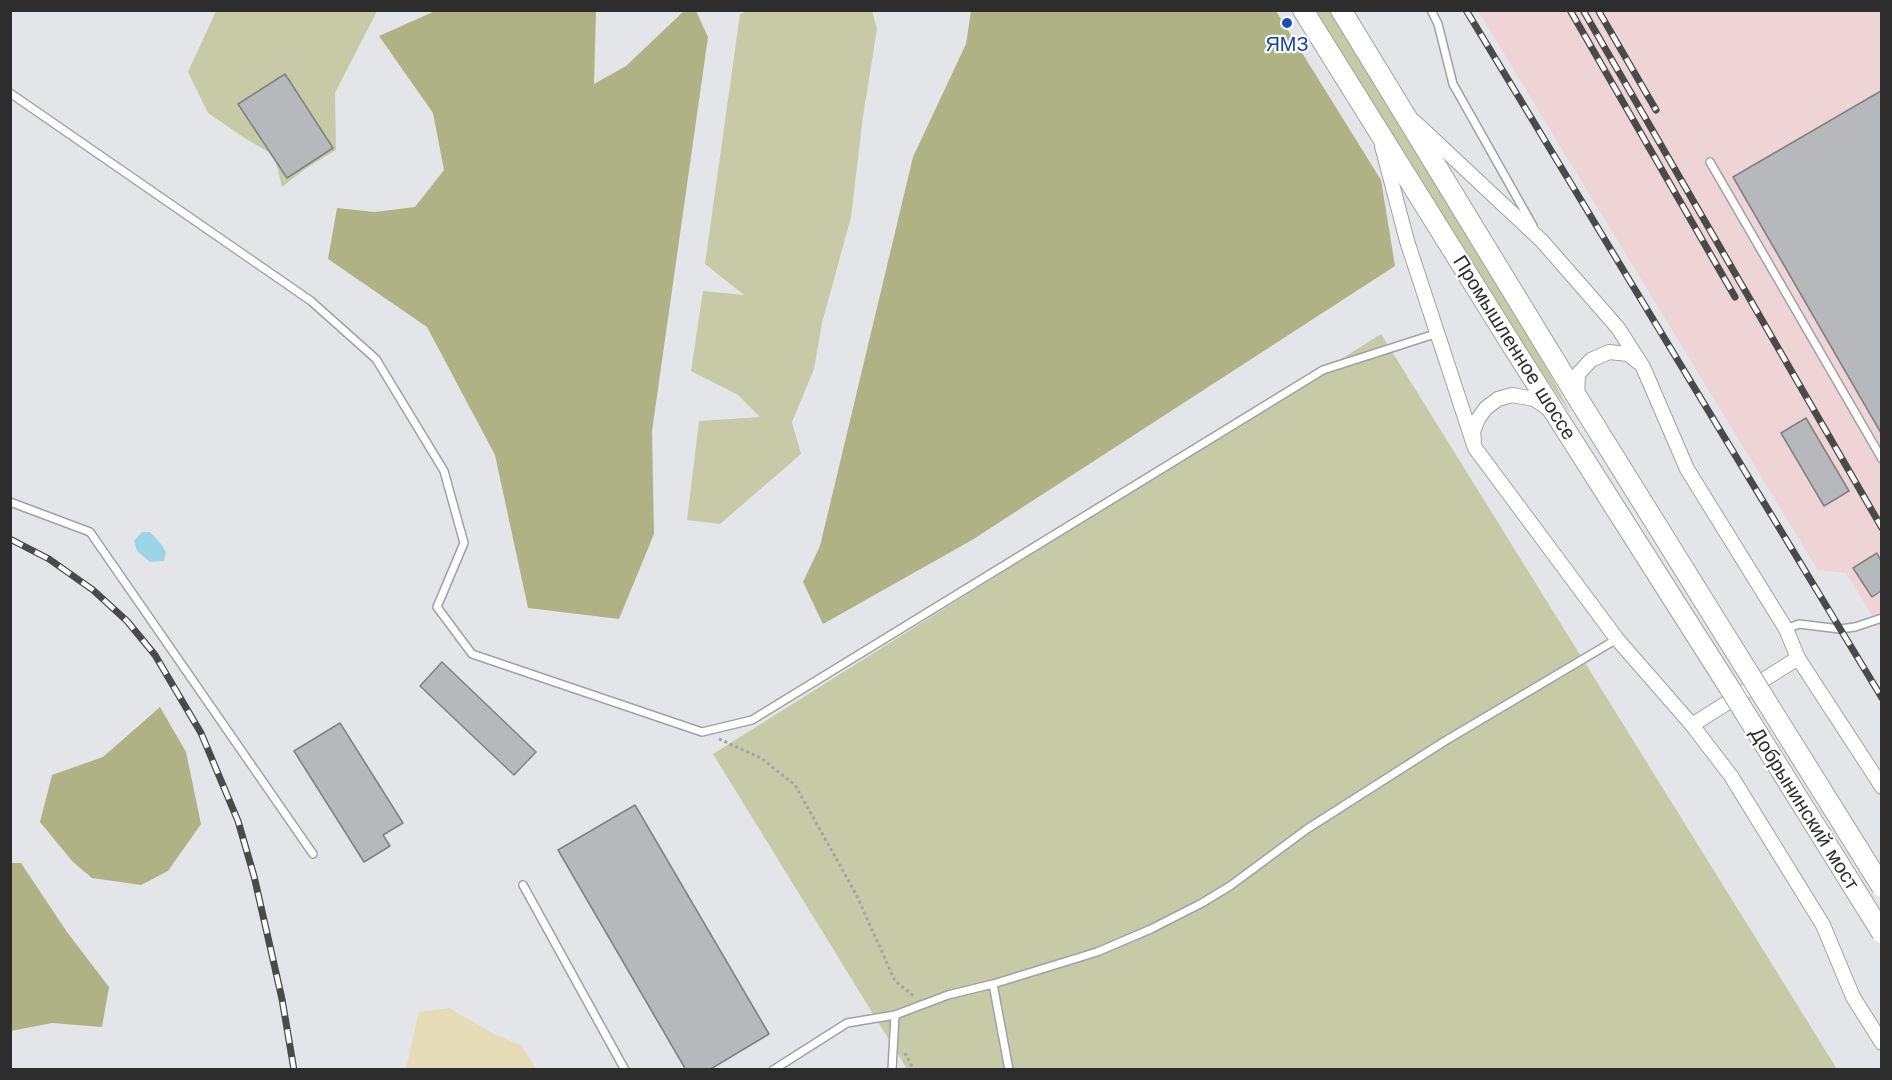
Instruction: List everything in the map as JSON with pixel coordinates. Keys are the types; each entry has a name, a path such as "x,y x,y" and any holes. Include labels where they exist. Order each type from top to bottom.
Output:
{"main road":[{"name":"Промышленное шоссе","path":"1303,10 1727,684"},
{"name":"Промышленное шоссе","path":"1341,10 1748,672"},
{"name":"Добрынинский мост","path":"1748,672 1881,887"},
{"name":"Добрынинский мост","path":"1727,684 1881,933"}],"street":[{"path":"1405,112 1542,241 1618,328 1644,367 1687,469 1786,629 1798,658 1881,787"},
{"path":"1378,132 1407,240 1475,448 1617,639 1692,725 1731,776 1823,925 1853,997 1881,1043"},
{"path":"1577,397 1578,374 1591,360 1609,352 1628,354 1644,367"},
{"path":"1475,448 1473,432 1478,419 1486,408 1498,399 1512,395 1534,399 1555,413"},
{"path":"1692,725 1798,658"}],"lane":[{"path":"1431,10 1438,24 1453,84 1542,241"},
{"path":"10,93 311,301 376,359 444,471 464,543 437,607 472,654 702,732 752,720 1323,370 1438,333"},
{"path":"1710,162 1881,459"},
{"path":"10,502 90,532 313,854"},
{"path":"1786,629 1799,624 1840,629 1855,627 1881,618"},
{"path":"773,1070 847,1023 895,1015 948,995 993,984 1097,952 1151,929 1202,903 1307,829 1445,741 1617,639"},
{"path":"523,885 625,1070"},
{"path":"993,984 1009,1070"},
{"path":"892,1070 895,1015"}],"path":[{"path":"702,732 761,758 795,785 856,894 895,981 924,1003"}],"shaded area":[{"path":"1478,11 1881,11 1881,630 1846,573 1818,570"}],"green space":[{"path":"751,10 872,11 877,29 863,116 851,217 822,323 814,369 792,422 801,454 720,524 687,520 699,421 760,417 738,395 691,371 703,291 744,295 705,264 740,14"},
{"path":"216,11 377,11 335,93 336,150 305,169 282,187 274,155 208,113 188,72"},
{"path":"435,11 596,11 594,84 626,66 684,11 696,11 708,37 652,431 654,534 619,619 528,608 495,455 427,327 328,259 337,208 375,212 415,207 444,170 433,113 379,36"},
{"path":"971,11 1276,11 1381,180 1395,266 972,540 823,624 803,582 820,546 913,157 966,44"},
{"path":"1316,11 1330,11 1528,333 1571,414 1518,339"},
{"path":"1381,334 1837,1069 907,1069 713,754"},
{"path":"160,707 186,752 201,824 168,871 141,885 92,878 73,862 40,822 52,775 103,757"},
{"path":"11,863 21,863 67,932 109,987 102,1027 52,1023 11,1031"}],"sand":[{"path":"449,1008 494,1034 522,1046 536,1069 406,1069 419,1012"}],"water":[{"path":"142,532 150,532 162,545 166,552 164,561 150,562 137,551 134,541"}],"building":[{"path":"285,74 333,148 287,178 238,104"},
{"path":"1881,91 1881,433 1733,177"},
{"path":"1806,418 1849,491 1824,506 1781,433"},
{"path":"1877,553 1881,561 1881,591 1872,597 1853,568"},
{"path":"442,662 536,752 514,775 420,686"},
{"path":"340,723 403,823 383,835 390,846 364,862 294,751"},
{"path":"635,805 769,1034 709,1070 686,1070 558,850"}],"railway":[{"path":"1466,10 1882,698"},
{"path":"1570,10 1735,297"},
{"path":"1583,10 1882,528"},
{"path":"1598,10 1656,110"},
{"path":"10,539 49,559 93,590 127,621 155,655 201,733 238,821 254,876 282,999 294,1070"}],"place":[{"name":"ЯМЗ","path":"1287,23"}]}
